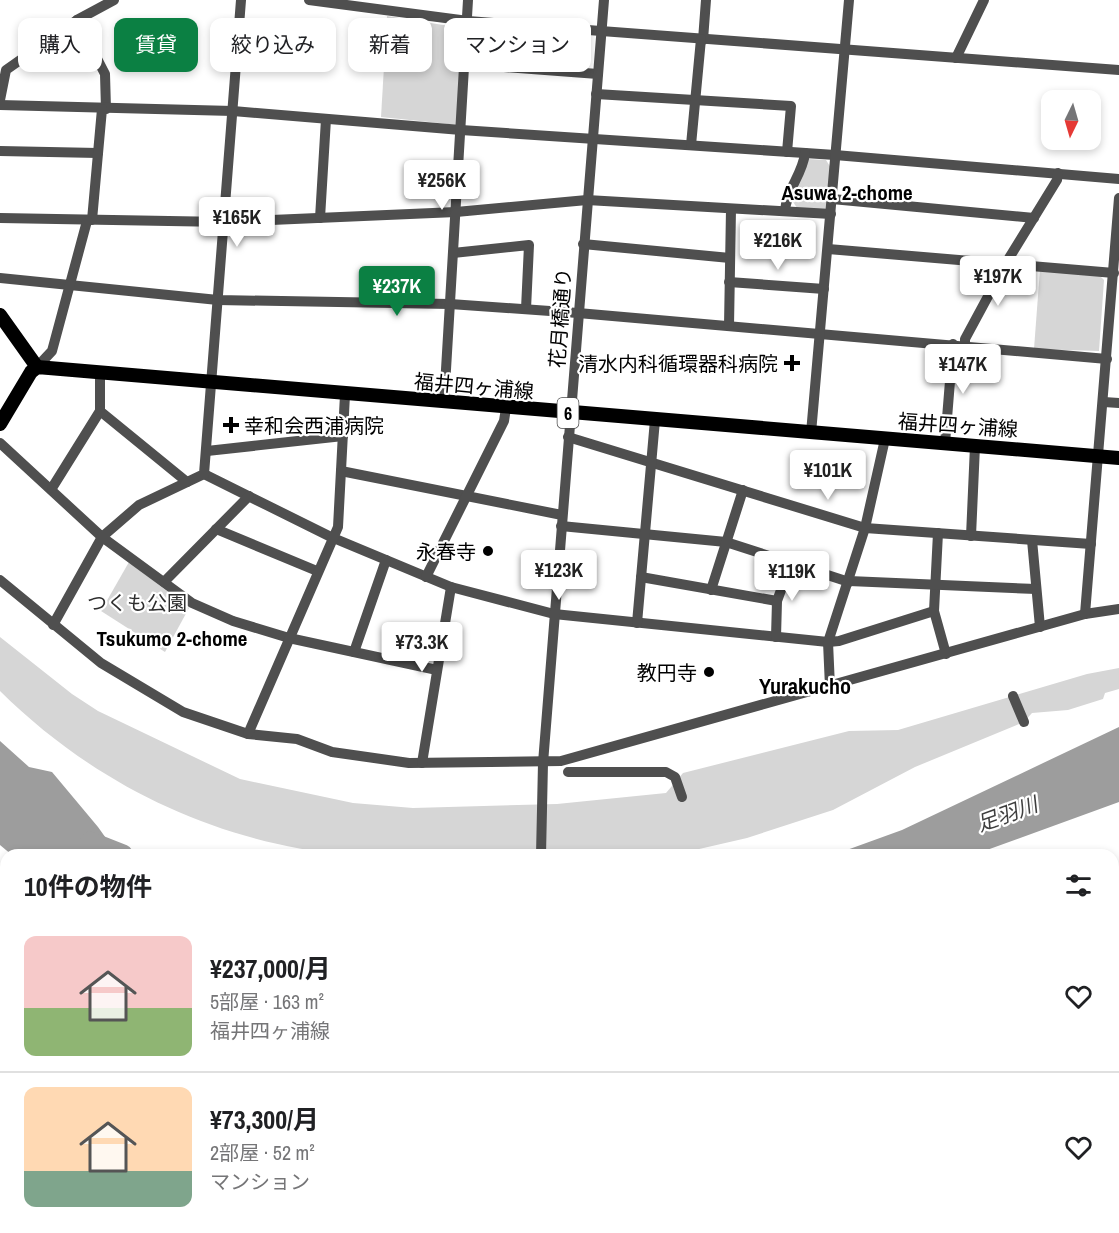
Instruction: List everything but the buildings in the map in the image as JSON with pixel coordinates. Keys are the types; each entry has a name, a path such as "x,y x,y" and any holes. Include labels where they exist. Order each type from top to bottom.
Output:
{"main road":[{"path":"0,315 37,367 31,372 0,424"},
{"name":"福井四ヶ浦線","path":"37,367 570,414 1119,458"}],"street":[{"path":"81,18 114,0"},
{"path":"204,474 241,0"},
{"path":"309,0 445,18"},
{"path":"468,0 468,18"},
{"name":"花月橋通り","path":"541,849 542,768 604,0"},
{"path":"691,145 706,0"},
{"path":"812,433 849,0"},
{"path":"956,58 984,0"},
{"path":"591,31 1119,70"},
{"path":"0,100 6,70 18,62"},
{"path":"37,367 52,351 89,220 104,109 105,74 102,68"},
{"path":"444,403 465,72"},
{"path":"571,72 598,74"},
{"path":"596,94 791,106 787,152"},
{"path":"0,105 233,111 461,130 835,155 1119,179"},
{"path":"320,218 326,119"},
{"path":"0,151 98,153"},
{"path":"785,211 785,202 804,165 805,153"},
{"path":"965,345 965,339 1006,263 1057,180 1058,173"},
{"path":"1085,614 1107,359 1115,315 1114,273 1119,198"},
{"path":"832,199 1034,218"},
{"path":"0,218 225,222 456,212 587,200 831,214"},
{"path":"729,326 731,209"},
{"path":"584,244 730,258"},
{"path":"453,253 529,245 526,309"},
{"path":"828,249 1114,273"},
{"path":"0,278 218,300 450,304 526,309 1107,359"},
{"path":"729,282 824,289"},
{"path":"945,443 952,344"},
{"path":"52,488 100,411 100,374"},
{"path":"248,734 331,537 338,527 345,394"},
{"path":"1104,402 1119,404"},
{"path":"426,577 504,421 506,408"},
{"path":"100,411 187,482"},
{"path":"637,623 655,420"},
{"path":"207,451 343,436"},
{"path":"568,437 865,528 1091,544"},
{"path":"830,687 828,642 865,528 885,440"},
{"path":"0,443 52,488 102,537 192,603 233,621 289,638 437,670"},
{"path":"971,536 975,446"},
{"path":"341,471 466,496 562,520 645,533 726,542 849,582 1036,589"},
{"path":"53,625 102,537 140,505 204,474"},
{"path":"204,474 331,537 426,577 451,587 554,615 828,642 839,641 934,611"},
{"path":"711,590 743,490"},
{"path":"164,582 249,496"},
{"path":"216,529 317,571"},
{"path":"938,533 934,611 946,654"},
{"path":"1032,540 1040,627"},
{"path":"354,652 386,560"},
{"path":"776,637 777,601 791,563"},
{"path":"641,577 777,601"},
{"path":"0,580 102,663 183,712 248,734 297,739 332,752 422,763 542,768 1085,614 1119,609"},
{"path":"422,763 451,587"},
{"path":"1012,696 1024,722"},
{"path":"568,772 666,772 675,777 682,796"}],"green space":[{"path":"432,23 444,25 444,72 460,72 458,125 381,117 384,72 432,72"},
{"path":"809,159 826,160 831,168 828,211 797,208 790,197"},
{"path":"1040,269 1099,275 1104,280 1099,351 1034,349"},
{"name":"つくも公園","path":"129,562 189,608 165,652 101,611"},
{"path":"0,637 72,694 98,711 240,779 353,803 413,808 557,804 666,793 683,773 849,731 898,730 1087,674 1119,668 1119,689 1105,693 1103,699 1068,710 1032,713 1024,722 915,767 833,810 747,838 699,849 297,848 249,837 203,822 159,803 75,754 36,724 0,691"}],"water":[{"path":"1119,727 1119,802 990,849 850,849 902,830"},
{"path":"0,741 29,767 52,772 114,849 5,849 0,845"}],"waterway":[{"name":"足羽川","path":"90,842 108,849"}],"place":[{"name":"清水内科循環器科病院","path":"792,363"},
{"name":"幸和会西浦病院","path":"231,425"},
{"name":"永春寺","path":"488,551"},
{"name":"教円寺","path":"709,672"}],"district":[{"name":"Asuwa 2-chome","path":"847,192"},
{"name":"Tsukumo 2-chome","path":"172,638"},
{"name":"Yurakucho","path":"805,686"}]}
